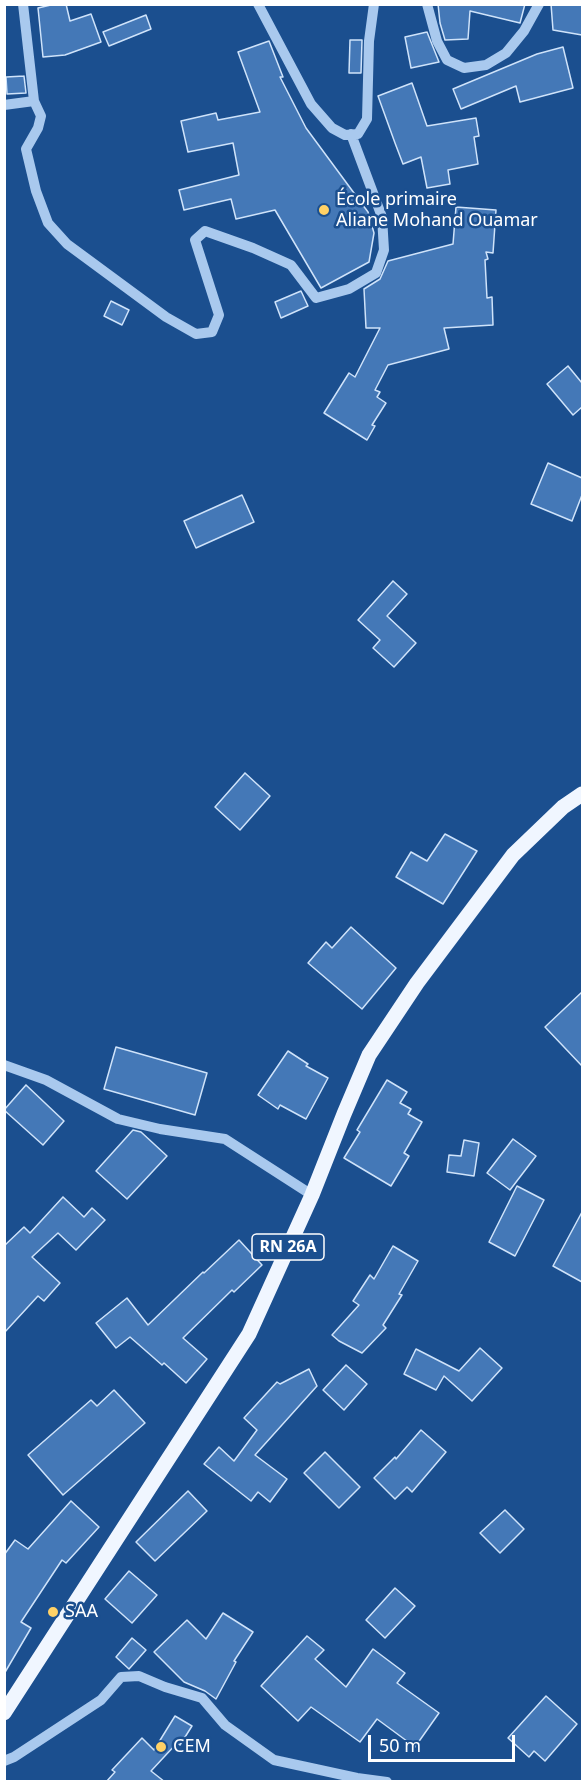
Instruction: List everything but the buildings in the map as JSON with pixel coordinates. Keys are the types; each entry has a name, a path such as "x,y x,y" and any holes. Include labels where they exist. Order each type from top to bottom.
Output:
{"main road":[{"name":"RN 26A","path":"4,1713 249,1334 312,1195 369,1055 417,983 513,855 562,807 582,794"}],"street":[{"path":"23,4 34,101 41,116 38,128 26,148 36,191 48,223 68,244 166,317 196,334 212,332 219,315 195,240 205,231 253,248 291,265 316,298 349,289 376,273 384,250 382,217 351,134"},
{"path":"258,4 310,104 332,128 345,135 358,134 367,119 369,41 374,4"},
{"path":"427,4 437,41 447,60 464,68 486,65 506,53 524,31 539,4"},
{"path":"4,105 34,101"},
{"path":"4,1065 46,1080 118,1119 160,1129 225,1139 312,1195"},
{"path":"4,1761 14,1757 101,1700 121,1677 139,1676 165,1687 202,1698 225,1725 274,1760 357,1778 387,1782"}],"place":[{"name":"École primaire Aliane Mohand Ouamar","path":"324,210"},
{"name":"SAA","path":"53,1612"},
{"name":"CEM","path":"161,1747"}]}
